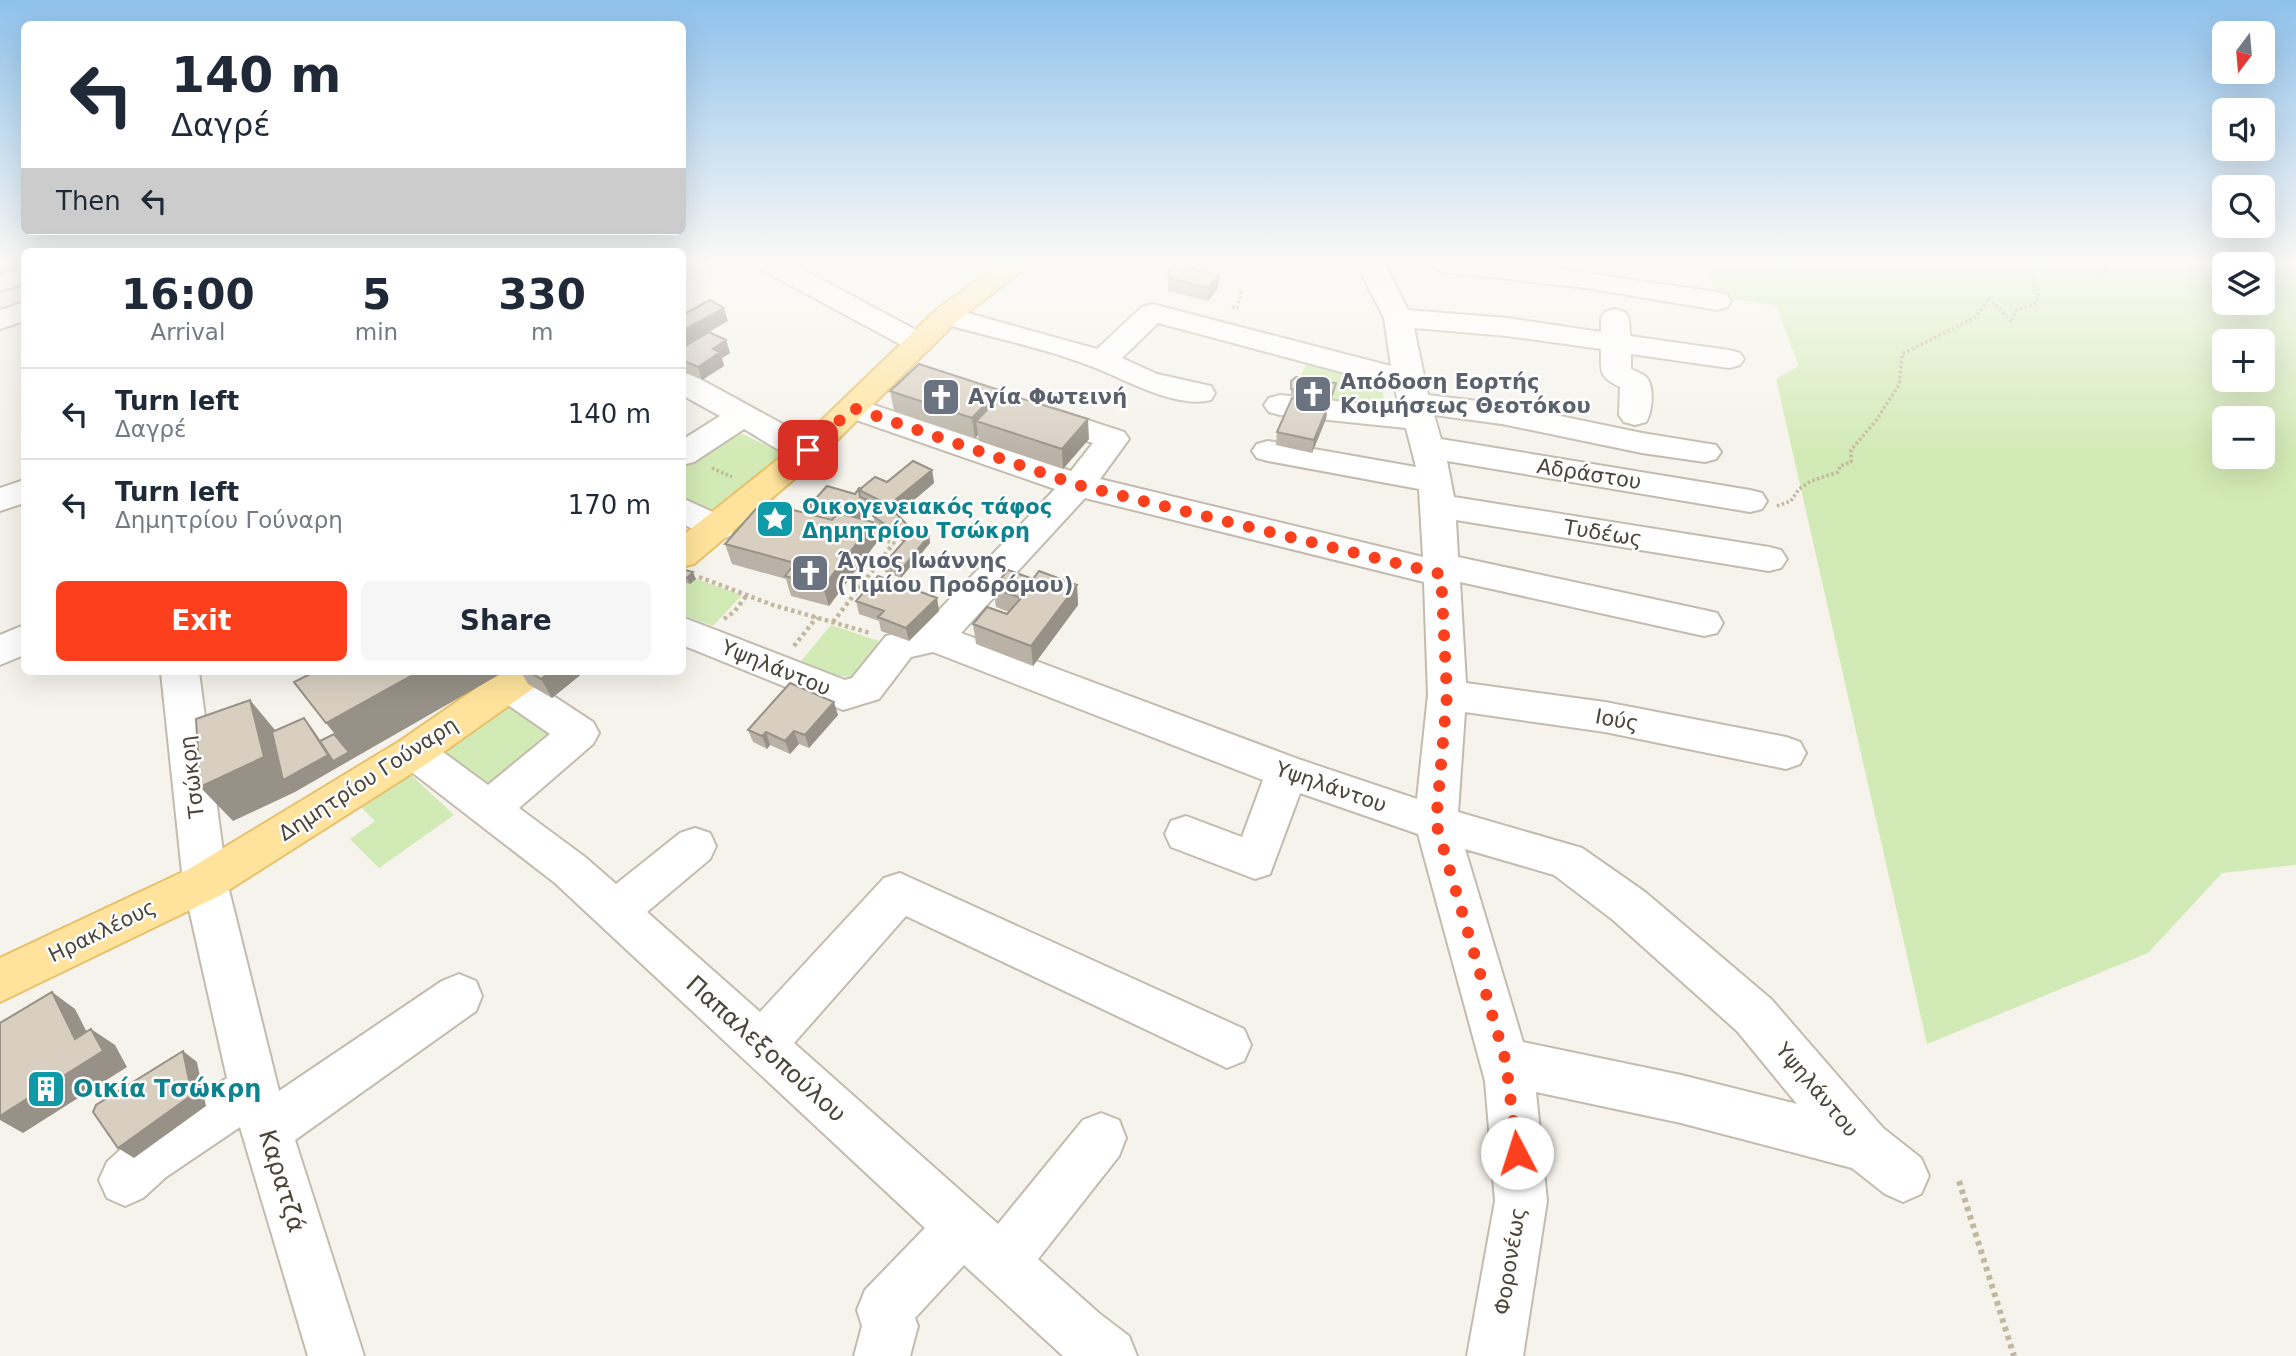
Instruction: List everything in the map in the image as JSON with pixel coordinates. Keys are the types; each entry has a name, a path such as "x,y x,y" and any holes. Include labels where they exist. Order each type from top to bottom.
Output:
{"main road":[{"path":"693,569 718,528 853,408 908,372 919,343 935,327"},
{"name":"Δημητρίου Γούναρη","path":"205,881 414,752 519,679"},
{"name":"Ηρακλέους","path":"0,981 205,881"}],"street":[{"path":"890,327 919,343"},
{"path":"986,327 1103,360 1147,381 1200,393"},
{"path":"1103,360 1137,327"},
{"path":"1190,327 1417,413"},
{"name":"Φορονέως","path":"1400,327 1437,493 1447,695 1436,823 1510,1082 1521,1201 1495,1356"},
{"path":"1522,327 1616,329 1729,359"},
{"path":"1616,329 1616,373 1635,383 1635,415"},
{"path":"686,384 808,450"},
{"path":"917,642 1078,485 1112,439 1010,405"},
{"path":"1280,405 1417,413 1502,414 1642,443 1705,452"},
{"path":"853,408 1078,485 1441,570 1704,623"},
{"name":"Αδράστου","path":"1417,413 1764,503"},
{"path":"686,453 743,415"},
{"name":"Τυδέως","path":"1268,451 1437,493 1769,559"},
{"path":"0,500 21,492"},
{"path":"686,511 718,528"},
{"name":"Υψηλάντου","path":"686,632 843,695 865,689 917,642 1436,823 1567,861 1629,906 1754,1015 1865,1146 1903,1176"},
{"path":"0,651 21,640"},
{"name":"Τσώκρη","path":"180,675 205,881"},
{"path":"488,808 579,733 519,679"},
{"name":"Ιούς","path":"1447,695 1605,717 1786,754"},
{"name":"Παπαλεξοπούλου","path":"414,752 570,870 1000,1263 1080,1335 1109,1356"},
{"path":"1186,834 1262,865 1287,772"},
{"path":"615,912 695,846"},
{"name":"Καρατζά","path":"205,881 261,1109 335,1356"},
{"path":"761,1045 900,891 1227,1045"},
{"path":"125,1180 148,1159 261,1109 459,996"},
{"path":"1506,1062 1681,1099 1865,1146"},
{"path":"1000,1263 1101,1138"},
{"path":"882,1356 890,1326 885,1310 962,1228"}],"path":[{"path":"1764,503 1791,501 1795,492 1806,483 1838,472 1840,466 1851,462 1851,450 1875,422 1899,385 1902,354 1955,327"},
{"path":"686,456 762,490"},
{"path":"833,622 894,542 868,537"},
{"path":"693,569 817,617 895,640 917,642"},
{"path":"693,569 712,569"},
{"path":"786,644 796,646 817,617"},
{"path":"1959,1181 2014,1356"}],"green space":[{"path":"1784,327 2296,327 2296,865 2222,873 2148,953 1927,1044 1776,379 1799,366"},
{"path":"1308,361 1379,379 1388,414 1288,401"},
{"path":"734,430 787,455 709,515 686,504 686,465"},
{"path":"696,579 742,595 713,626 686,616 686,583 690,584"},
{"path":"831,625 888,644 860,677 839,676 801,661"},
{"path":"511,692 569,732 489,796 430,753"},
{"path":"410,774 454,815 379,868 350,839 375,821 361,807"}],"building":[{"path":"709,332 726,340 713,349 720,352 698,367 686,362 686,346"},
{"path":"919,364 999,390 972,418 890,391"},
{"path":"1296,377 1336,383 1332,395 1291,389 1291,381"},
{"path":"1004,393 1088,419 1062,449 976,421"},
{"path":"1292,398 1328,406 1314,440 1277,432"},
{"path":"913,461 932,470 889,505 859,490 875,477 887,482"},
{"path":"827,486 855,494 859,488 860,497 867,500 854,517 809,506"},
{"path":"762,502 832,520 838,513 873,522 823,587 785,576 795,563 725,544"},
{"path":"882,508 890,512 893,510 913,531 929,536 900,571 883,565 906,539 873,516"},
{"path":"1008,570 1033,579 1039,571 1077,585 1031,646 973,624 987,607 1007,614 1021,598 993,588"},
{"path":"878,576 937,598 906,628 878,617 884,611 856,601"},
{"path":"308,675 413,675 326,723 294,682"},
{"path":"790,683 834,702 805,735 794,731 785,741 766,732 762,736 748,730"},
{"path":"250,700 264,757 200,787 196,719"},
{"path":"304,718 328,755 283,780 272,732"},
{"path":"334,734 349,752 333,761 320,741"},
{"path":"52,992 75,1039 91,1029 103,1051 0,1116 0,1023"},
{"path":"183,1051 192,1095 118,1148 93,1112 96,1105"}],"place":[{"name":"Απόδοση Εορτής Κοιμήσεως Θεοτόκου","path":"1313,394"},
{"name":"Αγία Φωτεινή","path":"941,397"},
{"name":"Οικογενειακός τάφος Δημητρίου Τσώκρη","path":"775,519"},
{"name":"Άγιος Ιωάννης (Τιμίου Προδρόμου)","path":"810,573"},
{"name":"Οικία Τσώκρη","path":"46,1089"}],"route":[{"path":"808,450 853,408 1078,485 1441,574 1447,695 1436,823 1506,1062 1517,1153"}]}
